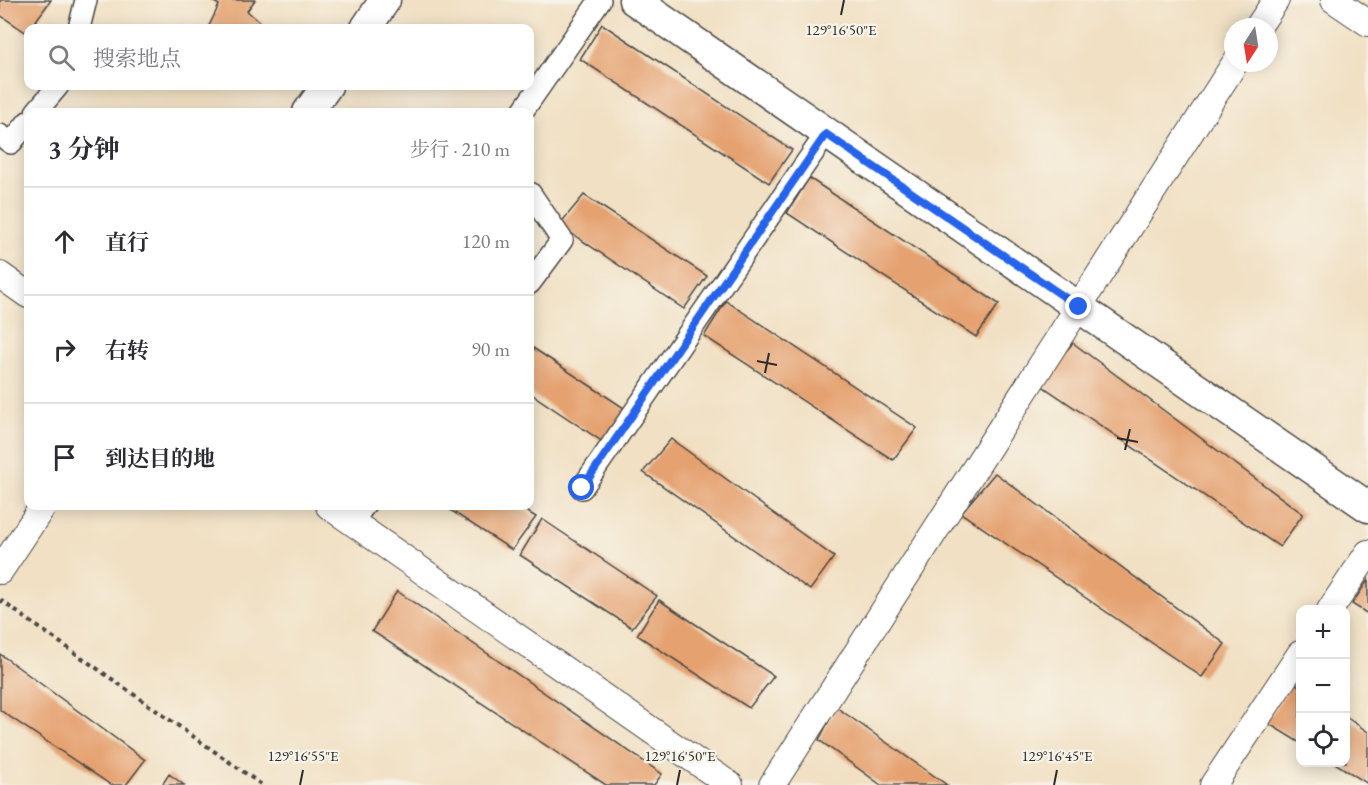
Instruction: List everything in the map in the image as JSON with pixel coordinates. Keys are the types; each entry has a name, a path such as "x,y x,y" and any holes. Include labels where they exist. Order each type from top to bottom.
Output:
{"main road":[{"path":"369,24 386,0"},
{"path":"634,0 1368,507"},
{"path":"311,108 324,90"}],"street":[{"path":"80,24 86,0"},
{"path":"525,108 600,0"},
{"path":"1264,18 1276,0"},
{"path":"1334,0 1368,23"},
{"path":"772,785 1229,72"},
{"path":"39,108 55,90"},
{"path":"0,135 11,143 24,127"},
{"path":"582,488 826,134"},
{"path":"534,199 562,240 534,278"},
{"path":"0,275 24,292"},
{"path":"0,571 40,510"},
{"path":"343,510 358,514 730,785"},
{"path":"1333,605 1368,553"},
{"path":"1213,785 1297,659"}],"path":[{"path":"0,600 262,785"}],"building":[{"path":"0,0 51,0 34,24 24,24 24,31 0,15"},
{"path":"211,0 255,0 247,11 262,24 210,24 219,5"},
{"path":"602,24 792,150 769,183 580,59"},
{"path":"809,178 999,304 976,337 787,213"},
{"path":"584,195 707,276 684,309 559,225"},
{"path":"726,301 917,428 893,460 704,336"},
{"path":"1073,343 1303,514 1280,547 1038,383"},
{"path":"534,349 627,410 603,442 534,396"},
{"path":"671,439 834,557 810,590 643,472"},
{"path":"995,473 1225,644 1202,677 961,513"},
{"path":"450,510 525,510 536,517 512,550"},
{"path":"542,519 657,596 632,628 520,555"},
{"path":"1368,580 1368,614 1352,604"},
{"path":"397,591 662,774 654,785 606,785 372,631"},
{"path":"659,600 774,676 749,708 637,635"},
{"path":"0,654 145,760 126,785 111,785 0,710"},
{"path":"1293,682 1296,684 1296,741 1266,722"},
{"path":"836,707 947,785 881,785 819,740"},
{"path":"1350,720 1368,732 1368,784 1341,767 1350,767"},
{"path":"169,774 184,785 162,785"}],"route":[{"path":"582,488 826,134 1079,307"}]}
